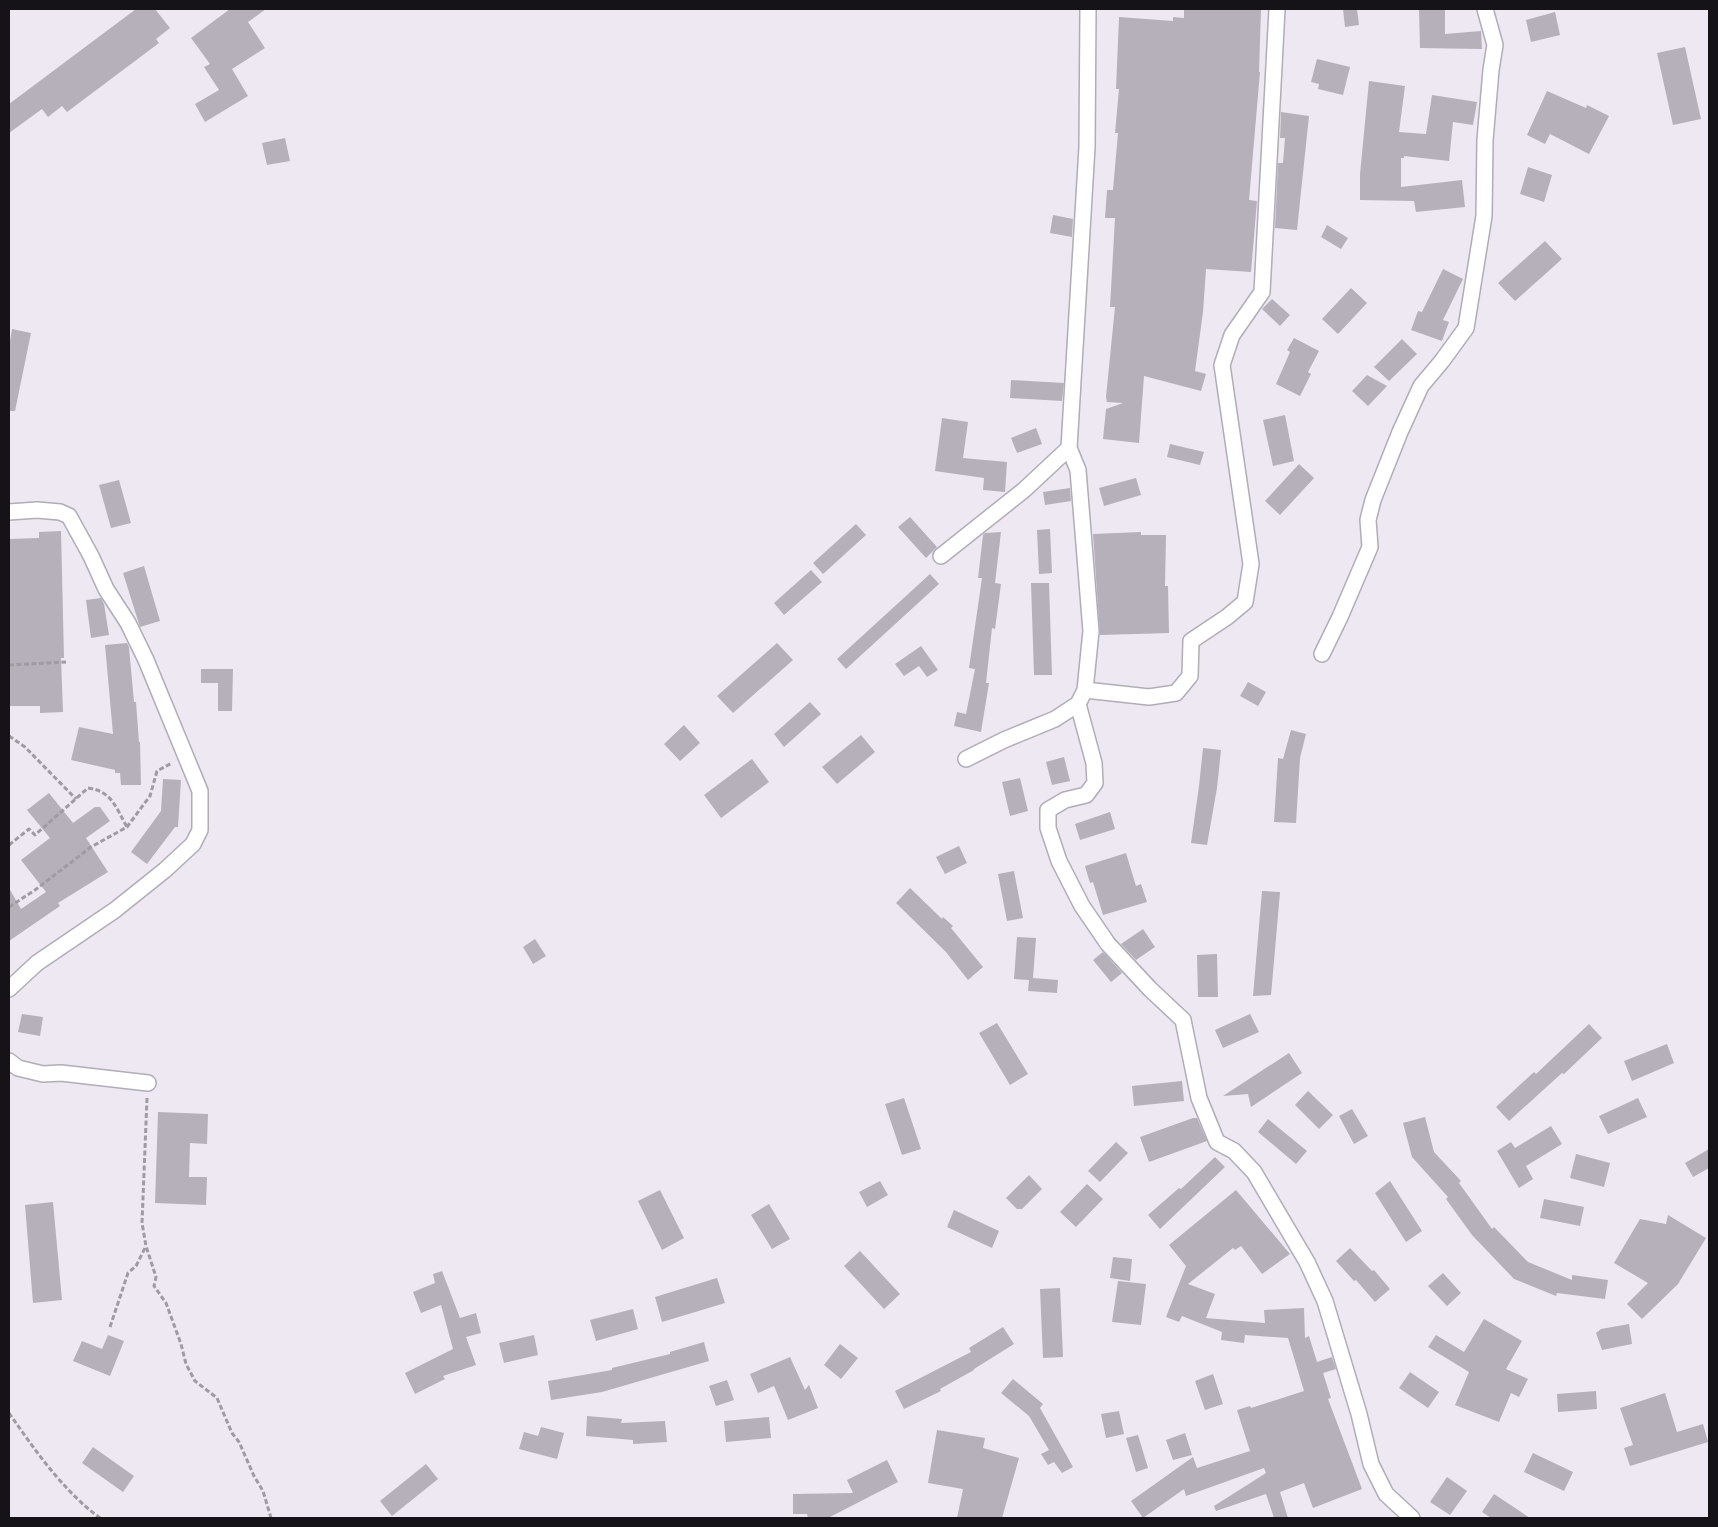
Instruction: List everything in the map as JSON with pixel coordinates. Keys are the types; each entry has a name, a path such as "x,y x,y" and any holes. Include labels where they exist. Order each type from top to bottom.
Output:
{"street":[{"path":"1088,9 1087,147 1070,448 1078,470 1091,631 1082,697 1094,762 1095,783 1086,795 1065,800 1048,810 1048,828 1059,861 1082,906 1108,944 1150,989 1183,1020 1199,1098 1217,1142 1234,1150 1254,1172 1307,1262 1325,1302 1359,1414 1371,1464 1386,1494 1412,1518"},
{"path":"966,759 1004,740 1056,719 1082,697 1149,697 1176,693 1190,676 1191,641 1227,617 1245,602 1251,564 1222,365 1232,335 1262,292 1277,9"},
{"path":"1322,654 1370,547 1368,520 1373,500 1400,432 1421,386 1466,328 1484,216 1485,140 1495,45 1485,9"},
{"path":"941,556 1024,490 1070,448"},
{"path":"9,512 37,510 60,512 69,516 91,556 106,589 128,623 146,660 200,791 200,830 193,844 165,870 115,910 37,963 9,989"},
{"path":"9,1061 18,1068 43,1074 62,1073 148,1083"}],"path":[{"path":"9,665 66,662"},
{"path":"9,736 25,747 76,799"},
{"path":"9,907 36,890 91,847 127,827 150,796 157,772 186,756"},
{"path":"9,845 29,829 35,835 88,788 98,790 111,798 127,827"},
{"path":"148,1083 142,1223 146,1246 156,1276 154,1286 166,1303 186,1364 195,1381 217,1398 232,1432 239,1442 263,1491 271,1518"},
{"path":"110,1327 128,1274 136,1266 146,1246"},
{"path":"9,1413 35,1451 84,1506 100,1518"}],"building":[{"path":"136,9 155,9 170,28 156,39 159,43 67,112 62,106 48,117 42,109 9,133 9,104"},
{"path":"230,9 266,9 248,22 265,48 232,69 248,96 205,122 195,104 219,90 204,67 210,64 191,38"},
{"path":"1184,9 1261,9 1260,72 1249,200 1257,201 1251,272 1206,269 1203,312 1195,371 1206,374 1201,391 1144,376 1139,443 1103,439 1106,409 1123,403 1107,402 1106,397 1115,307 1110,307 1115,218 1105,218 1107,190 1113,190 1118,133 1115,133 1119,89 1116,89 1119,17 1173,21 1173,17 1184,18"},
{"path":"1343,9 1357,9 1359,25 1345,27"},
{"path":"1419,9 1445,9 1445,34 1481,31 1482,49 1420,48"},
{"path":"1555,12 1560,35 1531,42 1526,20"},
{"path":"1685,47 1701,119 1673,125 1657,53"},
{"path":"1317,59 1350,67 1343,95 1318,89 1319,84 1311,82"},
{"path":"1369,81 1405,86 1399,132 1426,134 1432,95 1477,102 1473,125 1453,122 1449,161 1404,156 1404,158 1401,158 1401,187 1462,180 1465,207 1416,212 1414,201 1360,200 1360,174"},
{"path":"1547,91 1586,108 1587,105 1609,116 1589,154 1550,134 1545,144 1527,135"},
{"path":"1281,112 1309,116 1297,230 1275,228 1278,163 1283,163 1285,138 1280,138"},
{"path":"285,138 290,161 267,165 262,143"},
{"path":"1528,167 1552,175 1544,202 1520,194"},
{"path":"1053,215 1073,219 1072,237 1050,233"},
{"path":"1327,225 1348,238 1341,249 1321,237"},
{"path":"1545,241 1562,259 1515,301 1498,283"},
{"path":"1443,269 1463,279 1443,320 1449,322 1442,341 1411,330 1418,311 1422,312"},
{"path":"1351,288 1367,303 1338,334 1322,319"},
{"path":"1272,299 1290,315 1280,326 1262,309"},
{"path":"12,329 31,333 15,411 9,411 9,347"},
{"path":"1294,338 1319,351 1308,372 1311,374 1300,396 1276,384 1290,352 1287,350"},
{"path":"1402,339 1417,354 1389,381 1374,367"},
{"path":"1367,375 1387,386 1368,406 1352,391"},
{"path":"1011,380 1064,383 1062,401 1010,398"},
{"path":"1285,415 1294,461 1273,466 1263,420"},
{"path":"942,418 968,422 963,458 1007,462 1005,492 983,490 984,478 935,471"},
{"path":"1036,428 1042,444 1017,453 1011,438"},
{"path":"1170,444 1204,452 1200,465 1167,457"},
{"path":"1299,464 1314,478 1280,515 1265,501"},
{"path":"1136,478 1141,495 1104,506 1099,488"},
{"path":"119,480 131,523 111,528 99,485"},
{"path":"1070,488 1071,501 1045,505 1043,492"},
{"path":"910,517 937,547 926,558 898,527"},
{"path":"856,524 866,535 823,574 813,563"},
{"path":"1050,529 1052,573 1039,574 1037,530"},
{"path":"61,531 64,658 61,658 63,712 40,713 40,706 9,706 9,539 39,538 39,532"},
{"path":"1001,532 995,583 1001,584 995,629 992,628 986,683 989,683 981,732 954,726 957,712 966,714 975,669 969,668 982,578 978,578 983,535 985,533"},
{"path":"1141,532 1141,535 1166,535 1165,586 1168,586 1169,633 1100,635 1093,534"},
{"path":"144,566 160,621 140,627 123,573"},
{"path":"811,570 822,582 784,615 774,603"},
{"path":"930,574 939,584 846,669 837,659"},
{"path":"1031,583 1049,583 1052,675 1034,675"},
{"path":"101,598 104,604 109,635 91,638 86,600"},
{"path":"127,643 140,742 141,785 121,785 120,773 115,773 115,770 71,760 79,727 113,734 105,645"},
{"path":"777,643 793,660 733,713 717,696"},
{"path":"921,646 938,670 927,677 919,666 904,676 895,664"},
{"path":"201,669 233,669 232,711 218,711 218,683 201,683"},
{"path":"1248,682 1266,692 1258,706 1240,696"},
{"path":"810,702 821,714 784,747 774,734"},
{"path":"684,725 700,743 680,761 664,744"},
{"path":"1291,730 1306,734 1300,758 1296,823 1274,822 1278,758 1283,759"},
{"path":"861,735 875,752 837,784 822,767"},
{"path":"1203,748 1221,750 1217,788 1207,845 1191,843"},
{"path":"1064,757 1070,781 1052,785 1046,762"},
{"path":"752,759 769,782 721,818 704,795"},
{"path":"1020,778 1028,811 1010,816 1002,782"},
{"path":"163,779 181,780 178,827 175,827 147,864 131,852 161,811"},
{"path":"49,793 73,823 95,807 100,807 110,821 86,838 108,872 58,903 60,906 9,941 9,888 21,909 46,892 21,860 50,838 27,810"},
{"path":"1110,812 1115,829 1080,840 1075,824"},
{"path":"959,846 967,863 945,874 936,857"},
{"path":"1126,853 1136,886 1141,884 1147,902 1103,915 1093,882 1090,883 1085,866"},
{"path":"1014,871 1023,918 1007,921 998,874"},
{"path":"910,888 942,919 943,917 953,926 951,928 983,967 968,980 946,952 896,903"},
{"path":"1262,891 1280,892 1271,995 1253,996"},
{"path":"1143,929 1155,947 1136,960 1121,944"},
{"path":"1017,937 1036,938 1033,978 1058,980 1057,993 1028,991 1029,980 1014,979"},
{"path":"535,939 546,956 533,964 523,947"},
{"path":"1103,952 1122,973 1111,982 1093,960"},
{"path":"1217,954 1218,997 1198,997 1197,955"},
{"path":"22,1014 43,1017 40,1036 18,1032"},
{"path":"1250,1014 1259,1032 1223,1048 1215,1030"},
{"path":"997,1023 1028,1074 1010,1085 979,1033"},
{"path":"1589,1024 1602,1038 1564,1074 1562,1073 1509,1121 1496,1107 1534,1072 1536,1074"},
{"path":"1667,1044 1674,1063 1632,1081 1624,1061"},
{"path":"1289,1053 1302,1073 1251,1107 1248,1094 1223,1096"},
{"path":"1182,1081 1184,1101 1134,1106 1132,1086"},
{"path":"1308,1091 1333,1115 1319,1129 1295,1105"},
{"path":"904,1098 921,1149 902,1155 885,1104"},
{"path":"1638,1098 1647,1117 1608,1134 1599,1116"},
{"path":"1352,1109 1368,1136 1354,1144 1339,1116"},
{"path":"158,1112 208,1114 207,1144 190,1143 189,1177 207,1177 206,1205 155,1203"},
{"path":"1425,1117 1434,1152 1461,1181 1459,1183 1492,1229 1494,1227 1528,1262 1572,1280 1572,1275 1608,1280 1605,1299 1557,1293 1556,1296 1514,1279 1472,1235 1446,1199 1448,1197 1412,1157 1403,1123"},
{"path":"1197,1118 1207,1141 1149,1162 1140,1137"},
{"path":"1268,1119 1307,1151 1296,1164 1258,1132"},
{"path":"1551,1126 1562,1144 1526,1166 1533,1179 1519,1188 1497,1151 1511,1142 1515,1148"},
{"path":"1116,1142 1128,1153 1100,1182 1088,1171"},
{"path":"1709,1149 1709,1168 1693,1177 1685,1163"},
{"path":"1576,1154 1610,1163 1604,1187 1570,1178"},
{"path":"1215,1157 1225,1167 1160,1229 1148,1215 1179,1188 1181,1189"},
{"path":"1029,1175 1042,1189 1022,1209 1017,1209 1006,1198"},
{"path":"880,1181 888,1195 867,1207 859,1192"},
{"path":"1390,1181 1422,1231 1406,1242 1375,1193"},
{"path":"1087,1184 1103,1199 1076,1227 1060,1212"},
{"path":"660,1190 684,1238 662,1250 638,1201"},
{"path":"1236,1190 1290,1254 1262,1274 1241,1246 1235,1250 1233,1248 1188,1284 1215,1294 1206,1318 1265,1323 1264,1310 1304,1308 1305,1338 1309,1336 1317,1362 1332,1357 1336,1369 1323,1373 1331,1398 1328,1399 1362,1489 1313,1508 1304,1483 1280,1492 1288,1518 1274,1518 1266,1494 1216,1511 1214,1506 1266,1473 1264,1468 1186,1496 1184,1489 1143,1518 1131,1501 1193,1457 1197,1468 1250,1451 1237,1410 1250,1406 1251,1408 1304,1391 1288,1338 1245,1335 1244,1343 1221,1340 1222,1332 1182,1316 1179,1322 1166,1317 1186,1266 1169,1245"},
{"path":"1544,1199 1584,1207 1580,1226 1540,1218"},
{"path":"53,1202 62,1300 33,1303 25,1205"},
{"path":"769,1204 790,1239 772,1249 751,1215"},
{"path":"954,1210 999,1231 992,1248 947,1227"},
{"path":"1668,1215 1706,1238 1678,1284 1642,1319 1627,1304 1648,1283 1614,1263 1640,1219 1666,1224"},
{"path":"1350,1248 1372,1271 1374,1270 1390,1289 1375,1302 1336,1261"},
{"path":"860,1251 900,1294 884,1309 844,1266"},
{"path":"1113,1257 1132,1259 1130,1281 1110,1278"},
{"path":"442,1271 460,1318 476,1313 481,1333 466,1337 476,1365 443,1376 445,1379 415,1394 405,1373 453,1349 441,1305 421,1313 413,1292 435,1283 433,1274"},
{"path":"1443,1273 1461,1293 1447,1306 1428,1286"},
{"path":"717,1278 725,1303 662,1322 655,1297"},
{"path":"1118,1281 1146,1284 1141,1325 1112,1322"},
{"path":"1060,1288 1063,1357 1043,1358 1040,1289"},
{"path":"633,1309 638,1329 596,1341 590,1320"},
{"path":"1484,1319 1522,1341 1506,1369 1528,1379 1519,1397 1511,1393 1499,1422 1455,1405 1469,1372 1428,1347 1436,1335 1464,1352"},
{"path":"1629,1324 1632,1344 1602,1350 1596,1333 1601,1329"},
{"path":"1003,1327 1014,1344 940,1389 941,1391 904,1409 895,1391 971,1352 969,1348"},
{"path":"108,1335 124,1341 110,1376 73,1361 82,1341 102,1349"},
{"path":"534,1335 538,1355 504,1363 499,1343"},
{"path":"704,1342 709,1361 602,1392 551,1400 548,1381 612,1370 612,1368 670,1354 670,1352"},
{"path":"840,1344 858,1358 841,1379 824,1365"},
{"path":"790,1357 805,1390 809,1385 818,1408 788,1420 774,1386 758,1393 750,1374"},
{"path":"1410,1372 1439,1392 1428,1408 1399,1388"},
{"path":"1213,1374 1223,1404 1205,1410 1195,1381"},
{"path":"1013,1379 1043,1404 1040,1408 1073,1467 1062,1473 1054,1462 1048,1465 1041,1454 1049,1450 1029,1416 1001,1393"},
{"path":"727,1380 734,1400 716,1406 709,1386"},
{"path":"1596,1391 1597,1409 1558,1412 1557,1394"},
{"path":"1665,1393 1677,1432 1703,1424 1708,1442 1630,1466 1624,1448 1633,1445 1620,1408"},
{"path":"1119,1411 1124,1434 1106,1438 1101,1414"},
{"path":"587,1416 622,1419 621,1423 665,1421 667,1442 633,1444 633,1440 586,1436"},
{"path":"769,1417 771,1438 726,1442 724,1421"},
{"path":"541,1427 564,1433 557,1459 519,1449 524,1432 538,1436"},
{"path":"937,1430 985,1438 983,1448 1019,1458 1002,1518 957,1518 963,1489 928,1483"},
{"path":"1185,1433 1192,1455 1173,1460 1166,1440"},
{"path":"1138,1435 1148,1468 1136,1472 1126,1438"},
{"path":"93,1447 134,1476 123,1492 82,1463"},
{"path":"1533,1453 1573,1472 1564,1491 1524,1472"},
{"path":"887,1460 898,1482 828,1518 808,1518 807,1514 793,1514 793,1494 853,1493 847,1480"},
{"path":"426,1464 438,1479 392,1516 380,1501"},
{"path":"1447,1477 1467,1491 1450,1515 1430,1502"},
{"path":"1494,1494 1530,1518 1491,1518 1482,1512"}]}
